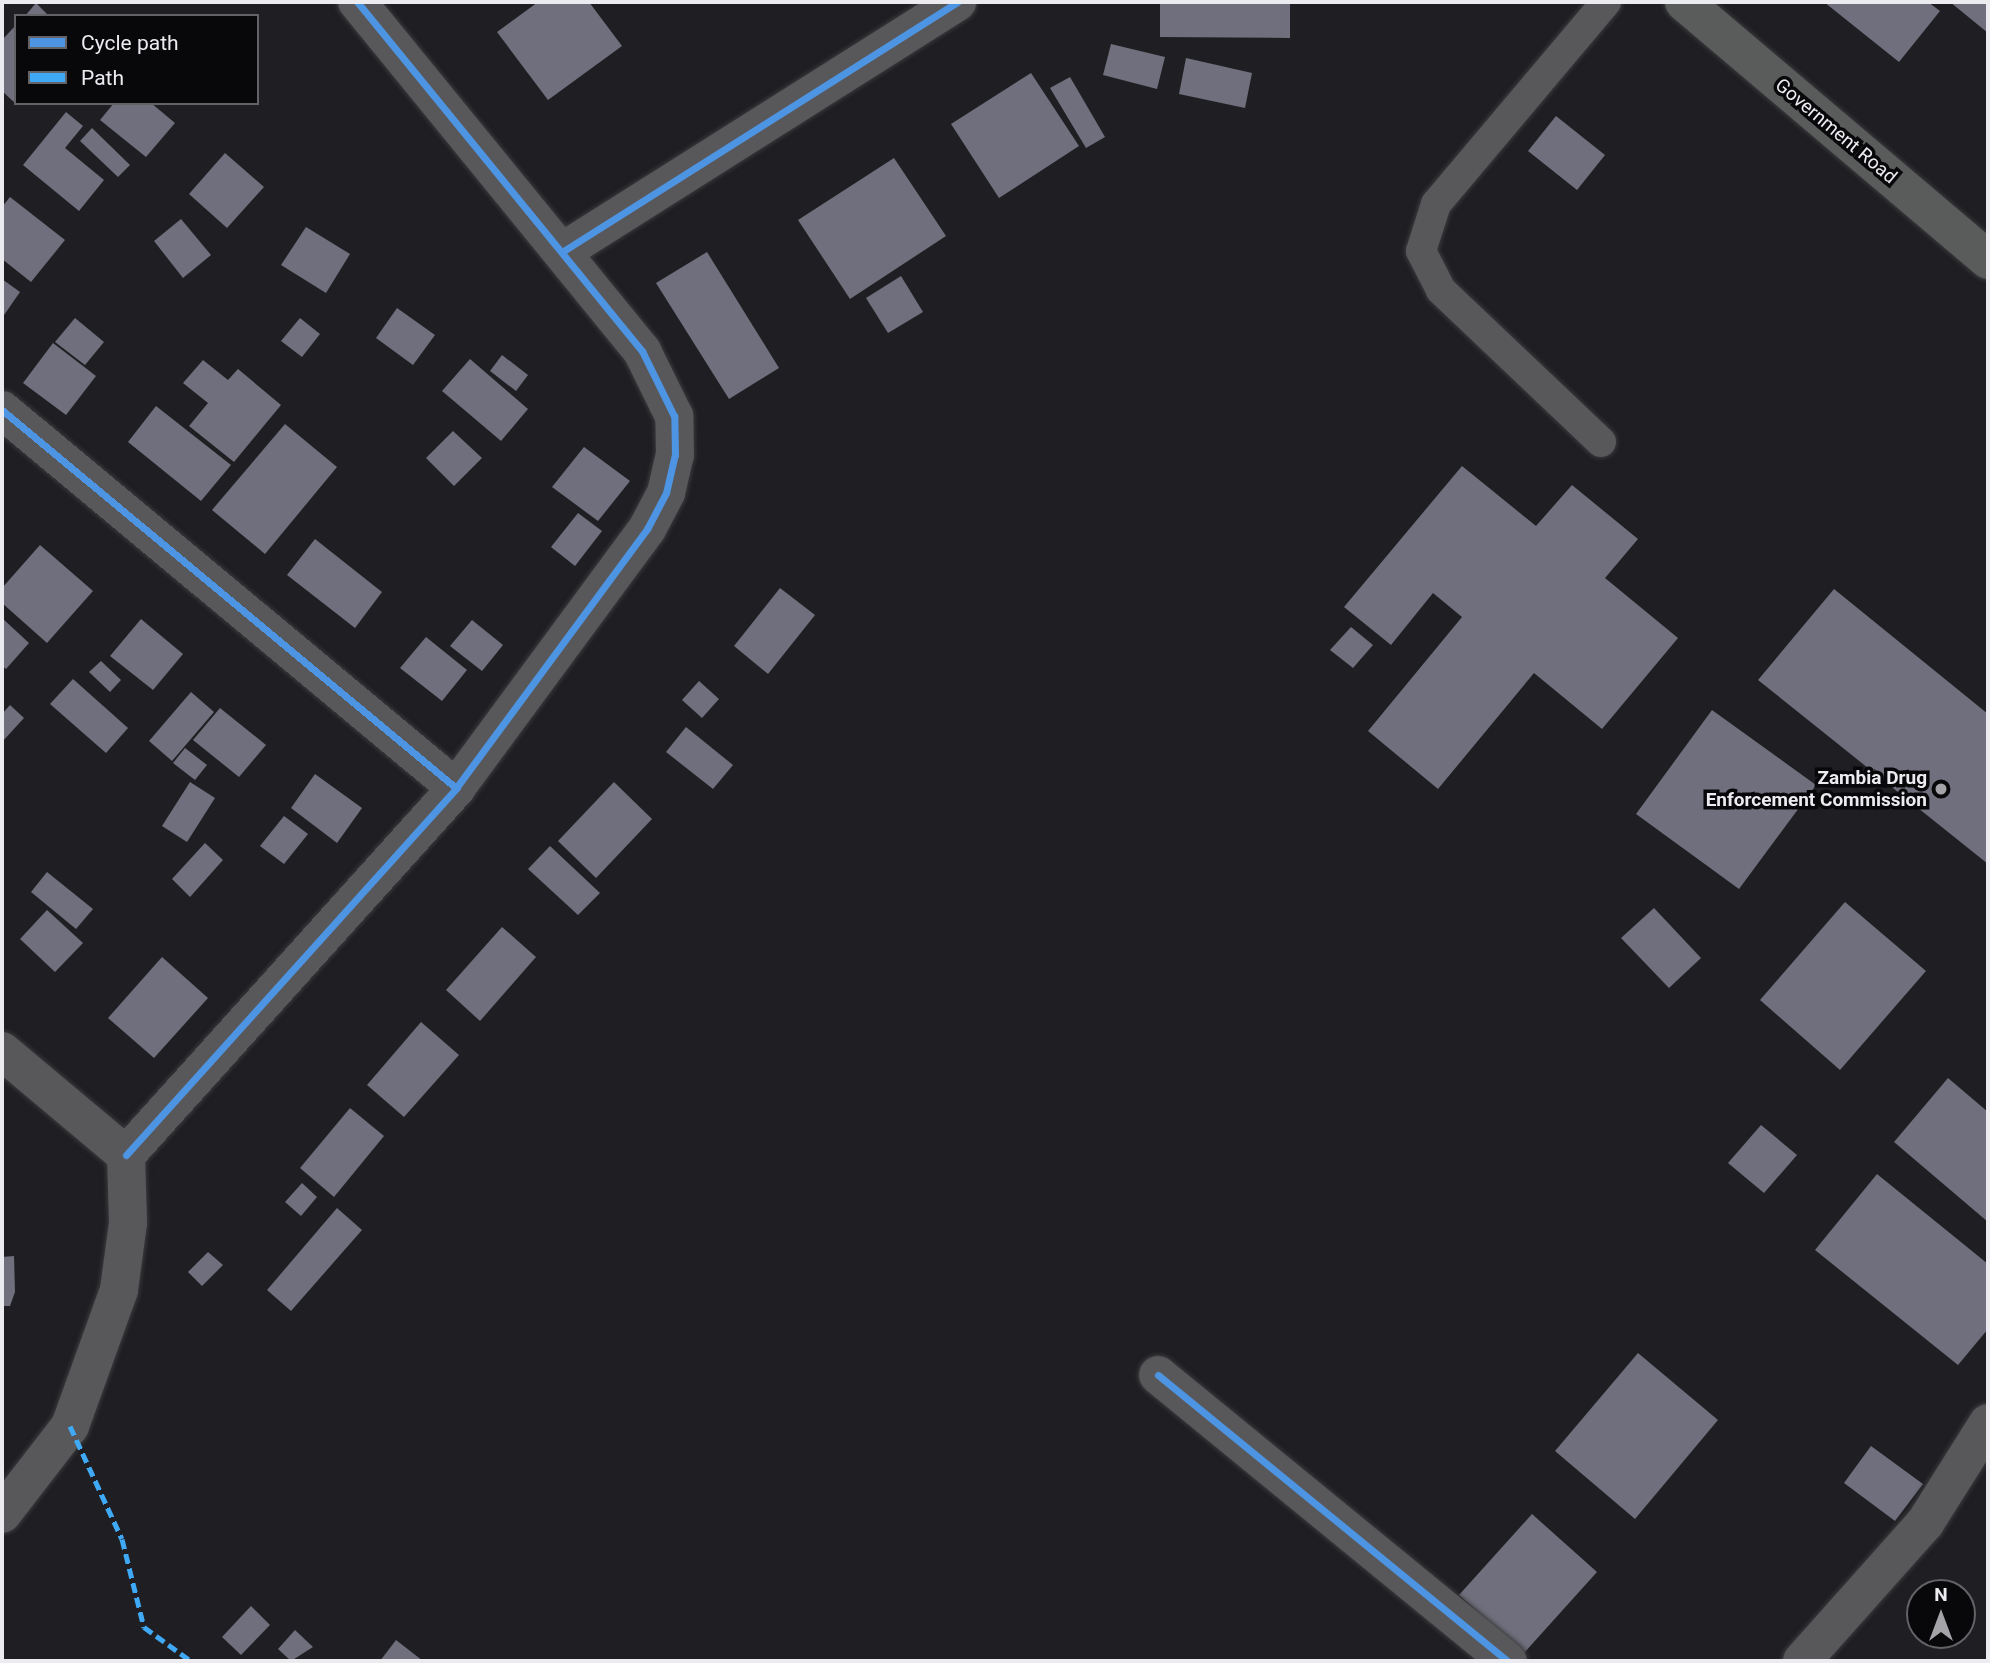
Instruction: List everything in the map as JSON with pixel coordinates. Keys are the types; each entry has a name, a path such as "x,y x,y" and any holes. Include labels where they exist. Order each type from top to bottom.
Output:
{"main road":[{"name":"Government Road","path":"1684,2 1988,260"}],"street":[{"path":"2,1514 70,1426 99,1359 126,1237 126,1155 456,788 647,529 666,493 674,455 674,416 663,386 565,250 358,2"},
{"path":"565,250 957,2"},
{"path":"2,410 456,788"},
{"path":"2,1051 126,1155"},
{"path":"1158,1375 1508,1661"},
{"path":"1802,1661 1925,1522 1988,1423"}],"lane":[{"path":"1601,442 1441,290 1421,251 1436,204 1605,2"}],"building":[{"path":"538,2 589,2 622,46 548,100 497,32"},
{"path":"1160,2 1290,2 1290,38 1160,37"},
{"path":"1824,2 1928,2 1940,11 1899,62"},
{"path":"1950,2 1988,2 1988,33"},
{"path":"36,3 47,14 27,14"},
{"path":"14,27 14,102 2,91 2,40"},
{"path":"1111,44 1165,57 1157,89 1103,75"},
{"path":"1186,58 1252,73 1245,108 1179,94"},
{"path":"1031,73 1079,146 999,198 951,124"},
{"path":"1070,77 1105,137 1086,148 1050,88"},
{"path":"112,105 153,105 175,123 146,157 100,120"},
{"path":"66,112 83,126 65,148 104,180 79,211 23,165"},
{"path":"1556,116 1605,155 1577,190 1528,151"},
{"path":"92,128 130,165 118,177 80,141"},
{"path":"225,153 264,187 227,228 189,194"},
{"path":"894,158 946,236 850,299 798,220"},
{"path":"10,197 65,240 31,282 2,259 2,207"},
{"path":"181,219 211,255 183,278 154,241"},
{"path":"306,227 350,254 326,293 281,265"},
{"path":"707,252 779,368 729,399 656,283"},
{"path":"901,276 923,312 888,333 866,298"},
{"path":"2,279 20,292 2,318"},
{"path":"397,308 435,335 413,365 376,338"},
{"path":"75,318 104,342 85,365 55,342"},
{"path":"300,318 320,334 302,357 281,341"},
{"path":"53,343 96,376 66,415 23,383"},
{"path":"502,355 528,375 516,391 490,371"},
{"path":"470,359 528,409 501,441 442,391"},
{"path":"203,360 228,380 238,369 281,405 234,462 189,426 208,403 183,383"},
{"path":"156,406 231,465 201,501 128,442"},
{"path":"285,424 337,467 265,554 212,510"},
{"path":"453,431 482,458 454,486 426,458"},
{"path":"584,447 630,481 598,521 552,487"},
{"path":"1462,466 1536,526 1572,485 1638,539 1605,578 1678,638 1602,729 1534,673 1438,789 1368,731 1462,617 1433,593 1391,645 1344,607"},
{"path":"578,513 602,531 575,566 551,547"},
{"path":"315,539 382,592 355,628 287,575"},
{"path":"40,545 93,591 47,643 2,603 2,588"},
{"path":"780,588 815,615 768,674 734,646"},
{"name":"Zambia Drug Enforcement Commission","path":"1834,589 1988,714 1988,864 1758,680"},
{"path":"2,618 29,643 6,669 2,666"},
{"path":"141,619 183,654 153,690 110,656"},
{"path":"472,620 503,645 482,671 450,646"},
{"path":"1351,627 1373,645 1353,668 1330,650"},
{"path":"426,637 467,670 442,701 400,668"},
{"path":"101,661 121,680 110,692 89,672"},
{"path":"73,679 128,728 106,753 50,704"},
{"path":"699,681 719,699 702,718 682,700"},
{"path":"191,692 214,712 172,761 149,741"},
{"path":"10,705 24,718 2,742 2,714"},
{"path":"220,708 266,745 239,777 193,740"},
{"path":"1712,710 1816,785 1739,889 1636,814"},
{"path":"686,727 733,765 713,789 666,752"},
{"path":"185,748 207,765 195,780 173,763"},
{"path":"315,774 362,808 337,843 291,808"},
{"path":"190,782 215,798 187,842 162,826"},
{"path":"614,782 652,819 596,878 558,841"},
{"path":"284,816 308,834 284,864 260,846"},
{"path":"205,843 223,860 190,897 172,879"},
{"path":"550,846 600,893 578,915 528,869"},
{"path":"47,872 93,909 76,929 31,892"},
{"path":"1845,902 1926,971 1840,1070 1760,1000"},
{"path":"1654,908 1701,958 1669,988 1621,938"},
{"path":"47,910 83,943 55,972 20,939"},
{"path":"502,927 536,957 480,1021 446,990"},
{"path":"162,957 208,998 154,1058 108,1018"},
{"path":"421,1022 459,1055 404,1117 367,1085"},
{"path":"1948,1078 1988,1112 1988,1222 1894,1142"},
{"path":"350,1108 384,1136 334,1197 300,1168"},
{"path":"1761,1125 1797,1155 1764,1193 1728,1163"},
{"path":"1877,1174 1988,1264 1988,1329 1958,1365 1815,1250"},
{"path":"302,1183 317,1197 301,1216 285,1202"},
{"path":"337,1208 362,1230 291,1311 267,1290"},
{"path":"208,1252 223,1265 202,1286 188,1272"},
{"path":"14,1256 15,1292 10,1306 2,1306 2,1257"},
{"path":"1638,1353 1718,1420 1635,1519 1555,1451"},
{"path":"1871,1446 1923,1484 1895,1521 1844,1483"},
{"path":"1532,1514 1597,1572 1524,1653 1459,1595"},
{"path":"251,1606 270,1625 241,1655 222,1637"},
{"path":"295,1630 313,1647 291,1661 278,1649"},
{"path":"396,1640 423,1661 380,1661"}],"marked path":[{"path":"70,1426 122,1539 144,1627 191,1661"}],"cycle path":[{"path":"126,1155 456,788 647,529 666,493 675,455 674,416 642,351 357,2"},
{"path":"565,250 957,2"},
{"path":"2,410 456,788"},
{"path":"1158,1375 1508,1661"}],"place":[{"name":"Zambia Drug Enforcement Commission","path":"1941,789"}]}
